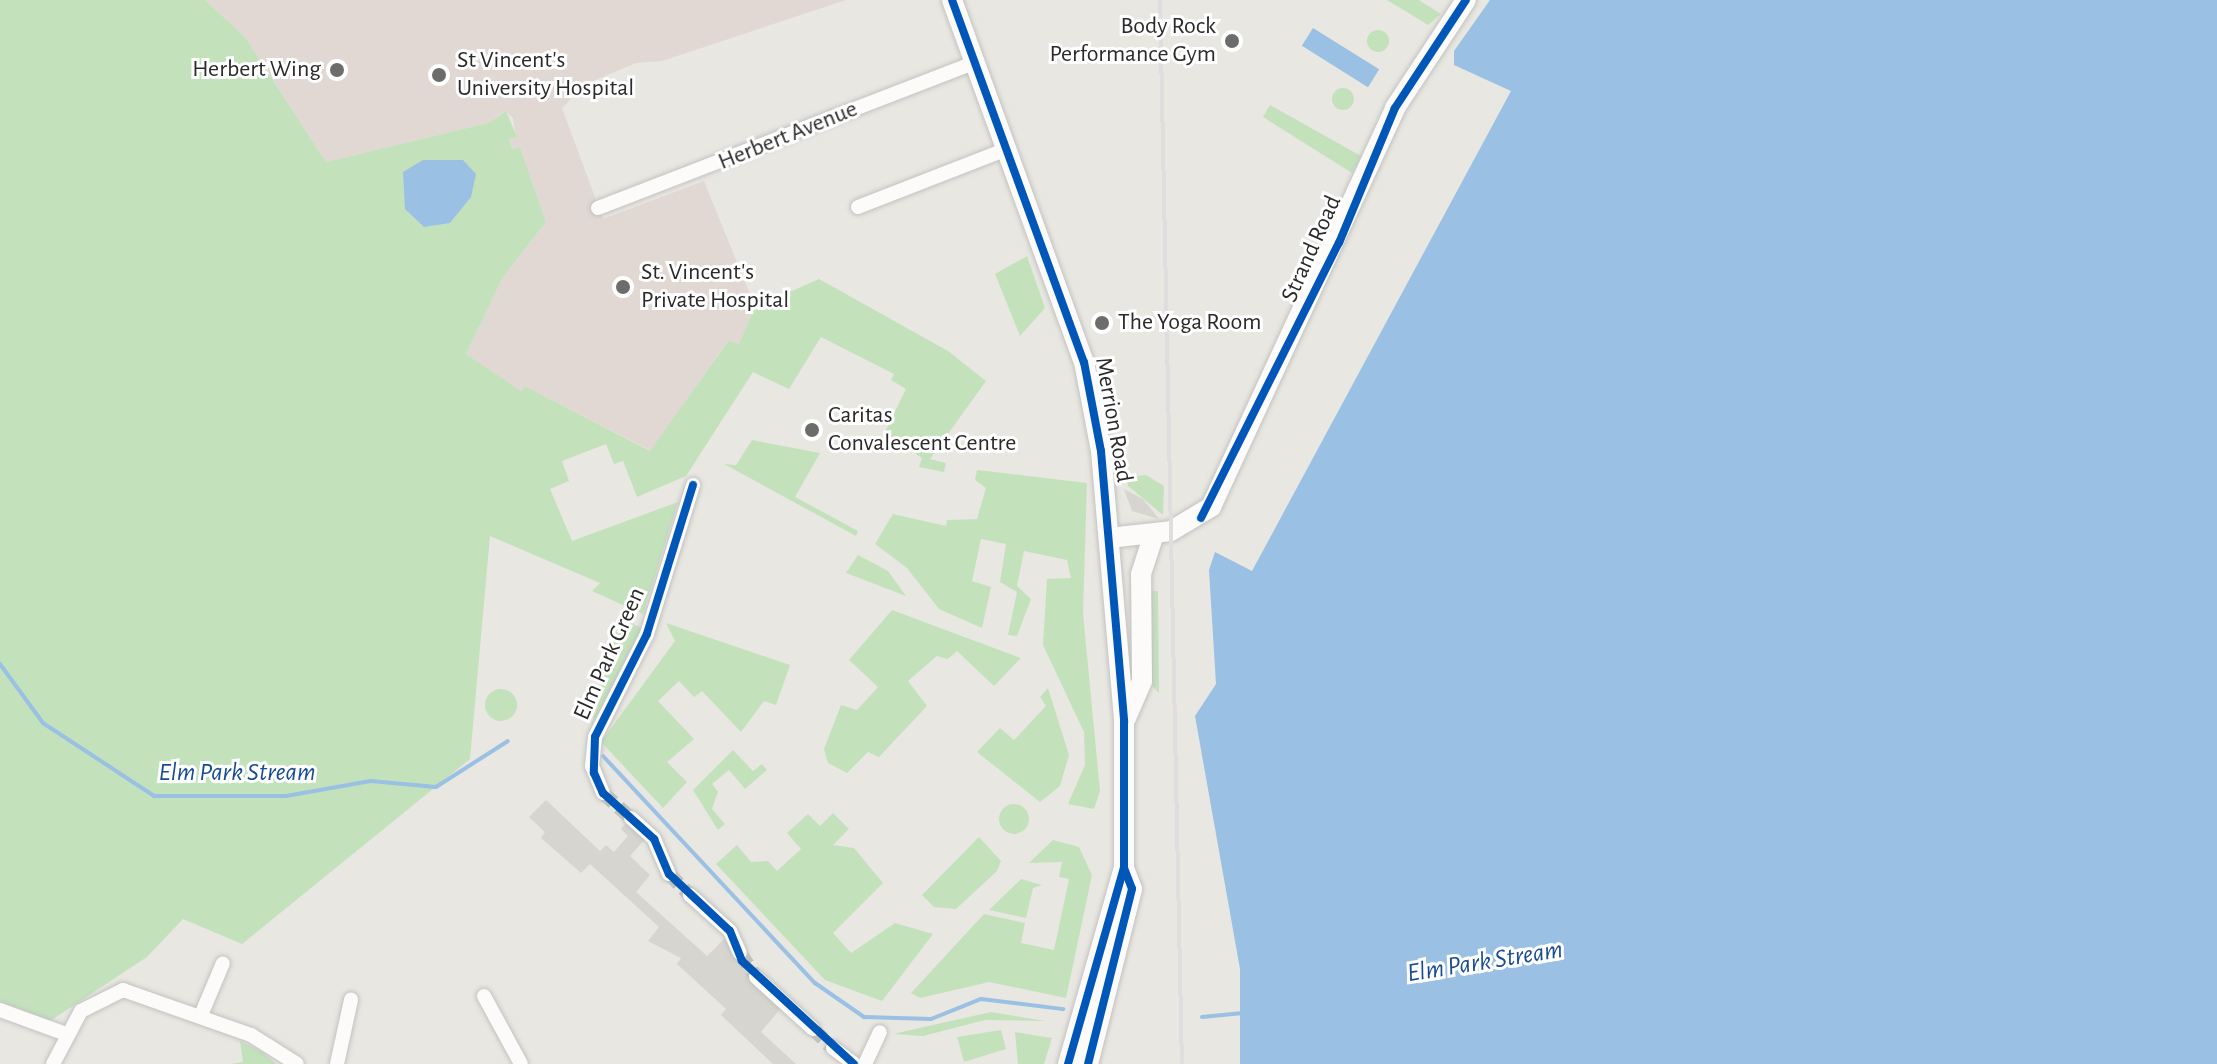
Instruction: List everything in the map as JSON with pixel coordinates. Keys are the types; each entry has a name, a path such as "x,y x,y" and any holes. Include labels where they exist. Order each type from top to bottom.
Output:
{"main road":[{"name":"Merrion Road","path":"952,0 1009,148 1084,362 1109,538 1124,722 1124,868 1068,1064"},
{"name":"Strand Road","path":"1109,538 1153,536 1201,518 1211,507 1395,108 1466,0"},
{"name":"Merrion Road","path":"1124,722 1142,681 1141,574 1153,536"},
{"name":"Merrion Road","path":"1088,1064 1125,929 1132,889 1124,868"}],"street":[{"name":"Herbert Avenue","path":"598,208 977,62"},
{"path":"858,207 1009,148"},
{"name":"Elm Park Green","path":"603,793 592,766 595,737 647,634 693,485"},
{"path":"631,818 654,839 669,874"},
{"path":"690,895 730,931 740,953"},
{"path":"201,1015 223,963"},
{"path":"756,977 813,1029"},
{"path":"53,1064 66,1034 92,1001 123,990 201,1015 297,1064"},
{"path":"484,996 521,1064"},
{"path":"337,1064 351,1000"},
{"path":"0,1010 66,1034"},
{"path":"865,1064 880,1032"},
{"path":"833,1048 854,1064"}],"shaded area":[{"path":"205,0 846,0 662,61 636,63 586,84 562,108 603,219 704,181 758,314 739,345 728,341 651,451 525,386 521,392 466,354 503,277 546,222 520,147 512,149 509,139 516,136 513,118 505,111 488,123 326,162 245,37"},
{"path":"1124,489 1143,499 1159,519 1132,511"},
{"path":"546,800 600,851 606,845 614,852 628,836 621,829 627,822 646,838 630,856 650,875 636,892 707,956 725,938 730,943 735,959 781,1008 761,1032 796,1064 773,1064 721,1015 726,1009 677,964 681,958 648,941 659,927 590,864 581,873 541,838 545,832 529,817"}],"green space":[{"path":"0,0 205,0 245,37 326,162 488,123 506,111 517,137 509,139 512,149 520,147 546,222 503,277 466,354 521,391 525,386 650,451 728,341 739,344 755,307 819,279 948,351 986,381 930,459 946,463 944,472 919,467 922,458 884,434 906,389 891,380 894,374 821,337 789,389 753,372 686,476 637,497 623,461 614,464 606,444 562,461 569,481 550,489 572,541 678,502 643,614 592,591 600,583 490,536 470,759 242,944 183,919 147,957 50,1021 0,1001"},
{"path":"1387,0 1419,0 1441,14 1428,25"},
{"path":"1374,30 1382,30 1389,41 1382,52 1374,52 1367,45 1367,37"},
{"path":"1339,88 1347,88 1354,99 1347,110 1339,110 1332,103 1332,95"},
{"path":"1270,105 1361,156 1352,173 1263,117"},
{"path":"1027,256 1045,308 1020,336 995,274"},
{"path":"752,440 820,453 795,497 858,531 856,536 724,464 736,465"},
{"path":"977,470 1087,483 1083,613 1100,791 1094,809 1068,804 1085,765 1084,732 1043,645 1047,579 1071,578 1067,560 1024,551 1017,586 1031,599 1017,636 1008,635 1017,592 1000,582 1006,544 981,539 972,581 991,587 982,628 939,609 907,568 875,544 893,514 946,526 947,520 977,519 986,488 975,480"},
{"path":"1146,475 1164,486 1163,515 1128,486 1126,477"},
{"path":"858,555 888,571 906,596 846,573"},
{"path":"1149,591 1158,591 1159,693 1152,686"},
{"path":"892,610 1021,658 994,686 957,651 948,659 937,656 908,681 927,706 879,757 868,752 847,773 828,763 824,749 841,705 857,710 878,687 849,660"},
{"path":"624,620 642,628 591,727 619,621"},
{"path":"666,623 790,665 776,705 764,701 741,732 702,691 694,697 679,681 658,701 694,739 667,762 687,782 663,808 601,742 675,641"},
{"path":"1048,688 1069,755 1060,786 1040,802 977,752 1000,728 1014,740 1046,706 1040,697"},
{"path":"501,689 513,693 517,705 513,717 501,721 489,717 485,705 489,693"},
{"path":"733,750 753,771 762,764 767,770 745,789 729,770 712,784 718,792 712,809 725,824 718,830 693,790"},
{"path":"1014,804 1024,809 1029,819 1024,829 1014,834 1004,829 999,819 1004,809"},
{"path":"833,813 849,829 833,845 854,848 883,883 833,933 851,953 895,923 933,934 882,1001 825,980 716,864 737,845 751,862 768,861 777,871 801,849 787,833 808,814 820,826"},
{"path":"979,837 1001,861 997,871 956,909 934,907 922,895"},
{"path":"1053,840 1079,847 1092,875 1066,998 989,982 920,998 911,993 984,914 1025,923 1021,943 1054,950 1069,879 1059,877 1062,862 1029,863"},
{"path":"1021,879 1042,885 1033,888 1026,918 989,910"},
{"path":"991,1012 1045,1021 985,1020 923,1036 893,1034"},
{"path":"1001,1030 1006,1049 964,1062 957,1037"},
{"path":"1015,1032 1052,1038 1044,1064 1018,1064"},
{"path":"240,1041 262,1052 276,1064 231,1064 243,1062"}],"water":[{"path":"1490,0 2217,0 2217,1064 1240,1064 1240,969 1195,716 1216,684 1209,570 1215,552 1252,571 1511,91 1454,65 1454,51"},
{"path":"1313,28 1379,69 1368,87 1302,46"},
{"path":"423,160 463,160 476,174 471,197 450,223 424,227 405,209 403,172"}],"waterway":[{"name":"Elm Park Stream","path":"0,664 43,723 154,796 286,796 371,781 436,787 508,741"},
{"name":"Elm Park Stream","path":"603,756 815,983 864,1017 931,1019 981,999 1063,1009"},
{"name":"Elm Park Stream","path":"1202,1017 1243,1013"}],"tunnel":[{"path":"603,793 631,818"},
{"path":"669,874 690,895"},
{"path":"740,953 756,977"},
{"path":"813,1029 833,1048"}],"railway":[{"path":"1160,0 1182,1064"}],"cycle path":[{"path":"952,0 1084,362 1101,451 1124,722 1124,868 1132,889 1088,1064"},
{"path":"1201,518 1339,243 1395,108 1466,0"},
{"path":"693,485 647,634 595,737 594,773 603,793 654,839 669,874 730,931 742,961 854,1064"},
{"path":"1068,1064 1124,868"}],"place":[{"name":"Body Rock Performance Gym","path":"1232,41"},
{"name":"Herbert Wing","path":"337,70"},
{"name":"St Vincent's University Hospital","path":"439,75"},
{"name":"St. Vincent's Private Hospital","path":"623,287"},
{"name":"The Yoga Room","path":"1102,323"},
{"name":"Caritas Convalescent Centre","path":"812,430"}]}
